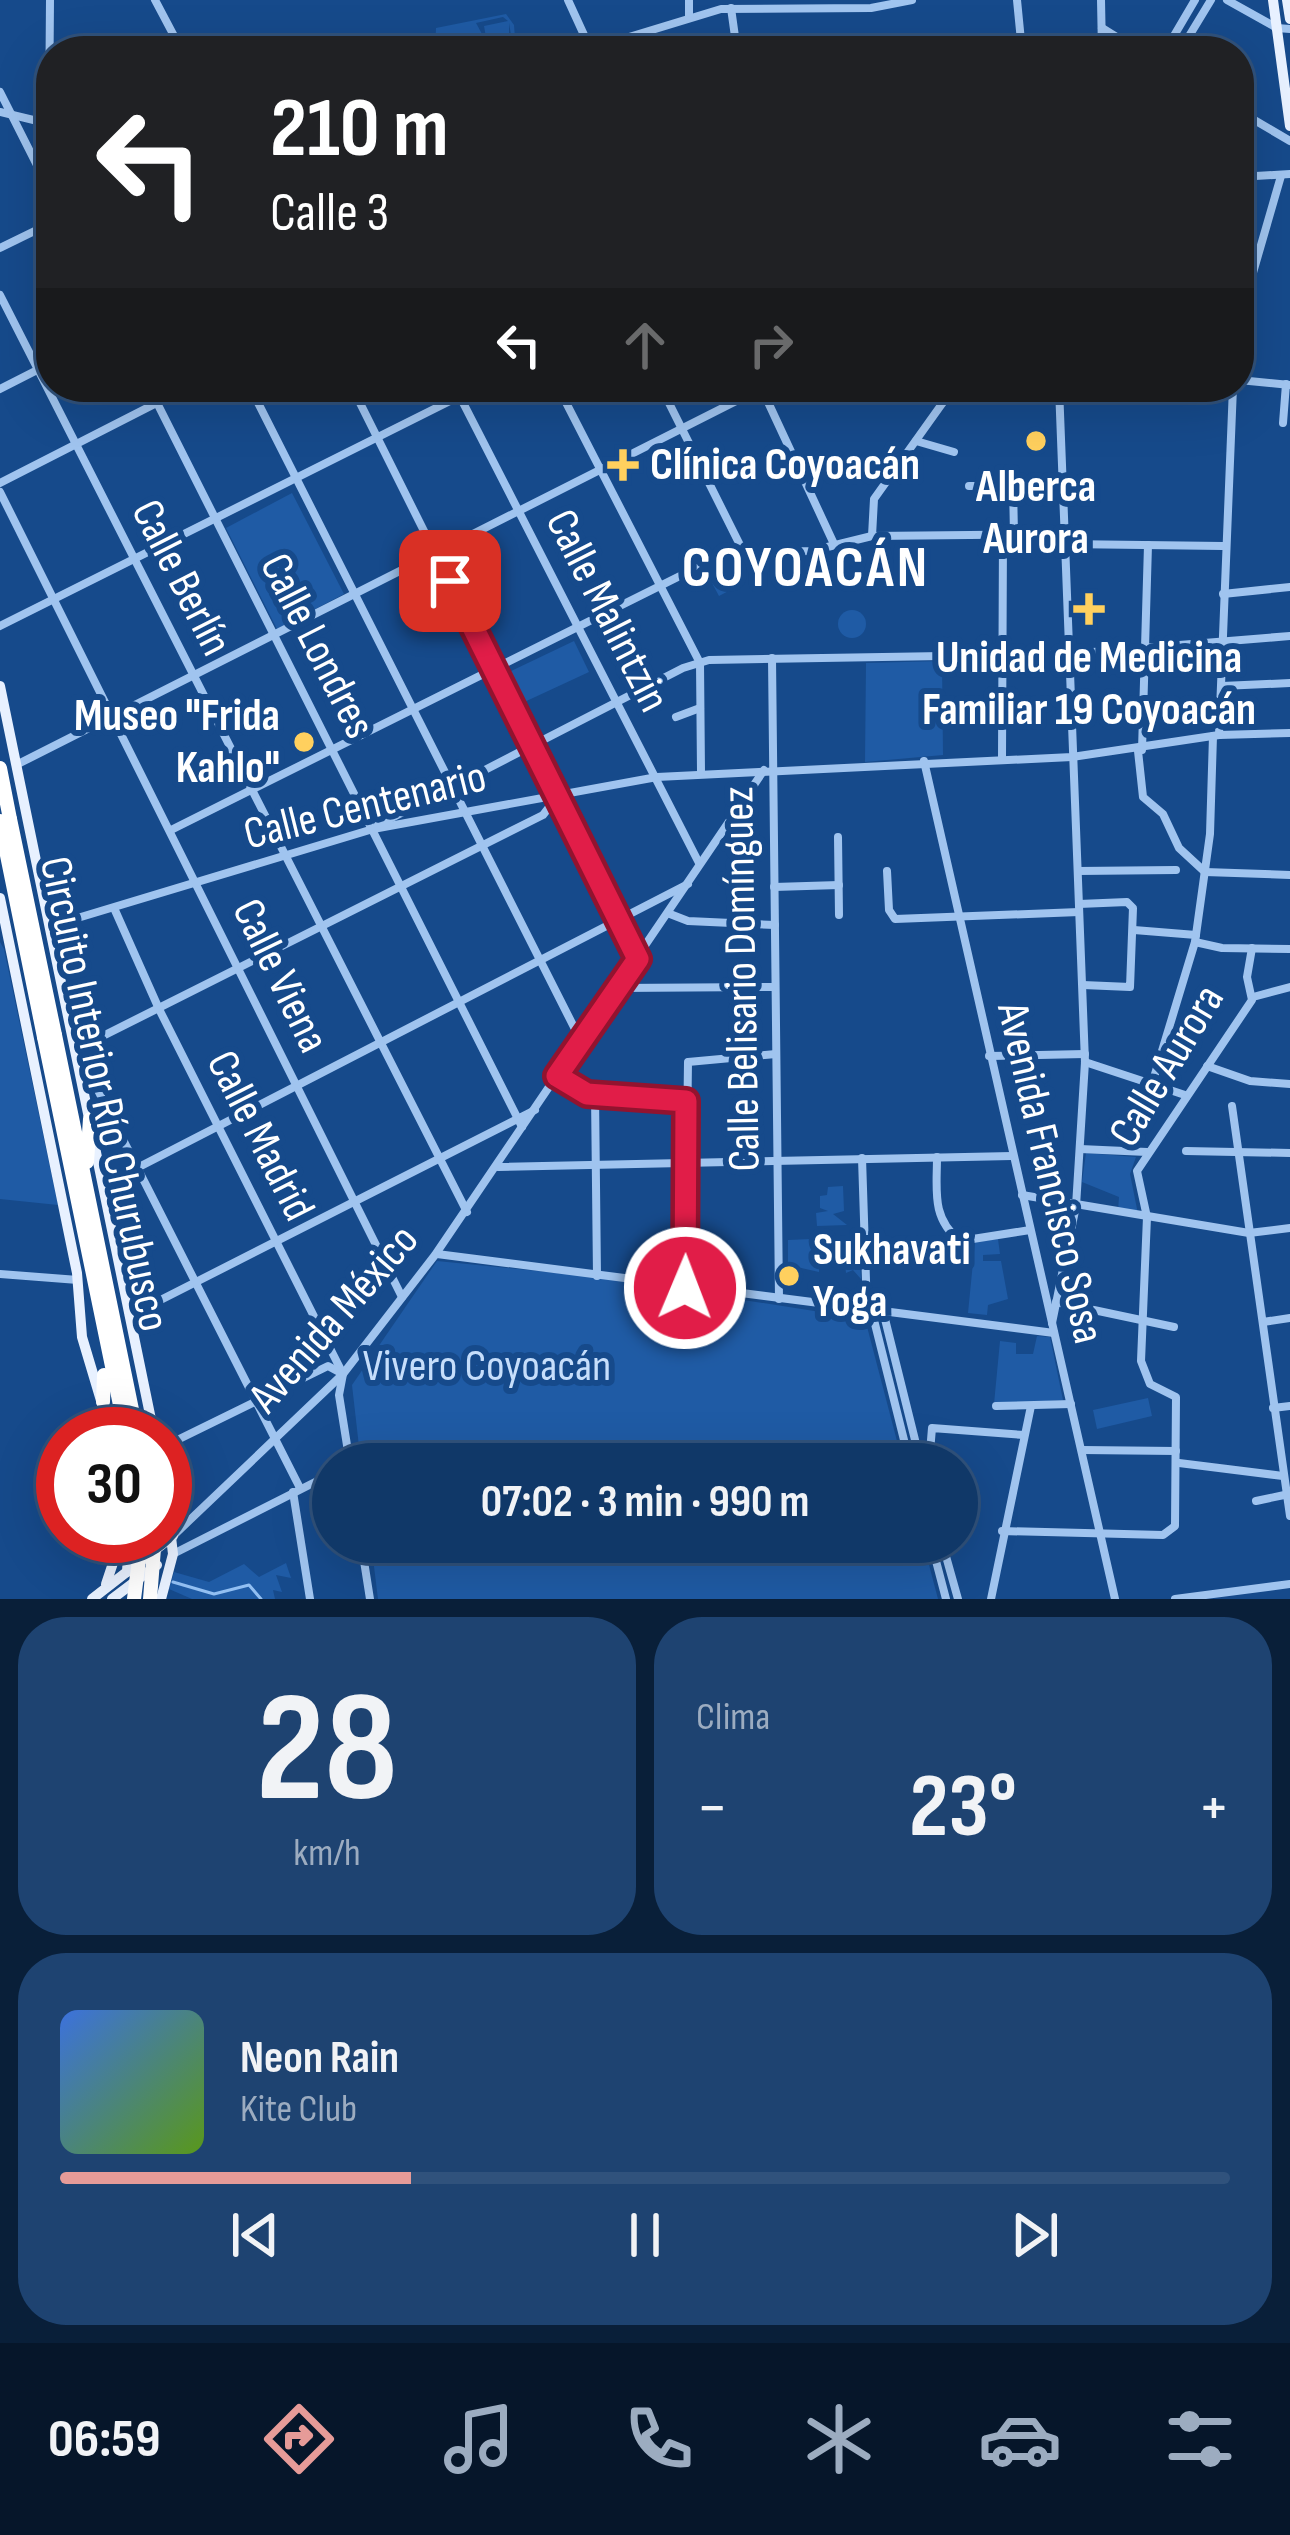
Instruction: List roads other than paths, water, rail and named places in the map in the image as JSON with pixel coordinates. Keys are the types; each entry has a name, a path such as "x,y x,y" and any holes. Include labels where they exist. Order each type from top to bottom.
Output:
{"highway":[{"name":"Circuito Interior Río Churubusco","path":"8,766 5,820 120,1407"},
{"name":"Circuito Interior Río Churubusco","path":"50,1036 131,1407"},
{"path":"86,1185 90,1119"},
{"path":"95,1287 93,1320 106,1390 103,1402"},
{"path":"126,1595 135,1563"},
{"path":"150,1599 153,1563"}],"main road":[{"path":"1273,0 1283,29 1290,126"},
{"path":"1287,0 1290,20"},
{"path":"0,686 8,766 62,976 148,1407"},
{"path":"0,898 3,934 17,981 78,1280 82,1337 104,1407"},
{"path":"3,934 51,926"},
{"path":"17,981 25,967 38,962 62,976"},
{"path":"90,1119 97,1113 111,1117"},
{"path":"105,1586 114,1563"},
{"path":"126,1595 128,1563"},
{"path":"92,1599 135,1563"},
{"path":"112,1599 126,1595 163,1563"},
{"path":"161,1599 171,1563"}],"street":[{"path":"50,0 50,36"},
{"path":"155,0 174,36"},
{"path":"556,0 570,5 582,36"},
{"path":"688,0 689,16"},
{"path":"630,36 731,8 913,0"},
{"path":"1017,0 1021,36"},
{"path":"1101,0 1101,36"},
{"path":"1174,36 1196,0"},
{"path":"1189,36 1211,0"},
{"path":"1227,0 1283,29"},
{"path":"731,8 735,36"},
{"path":"1100,27 1115,36"},
{"path":"0,92 36,163"},
{"path":"0,112 36,120"},
{"path":"1254,119 1290,141"},
{"path":"1254,176 1286,175 1254,274"},
{"path":"0,248 36,230"},
{"name":"Calle Berlín","path":"0,295 36,365"},
{"path":"0,388 36,370"},
{"path":"1254,384 1288,384 1282,423"},
{"name":"Calle Berlín","path":"55,402 467,1212"},
{"path":"0,488 157,402"},
{"name":"Calle Londres","path":"157,402 522,1129"},
{"path":"258,402 581,1040"},
{"path":"360,402 638,959"},
{"path":"0,626 378,438 441,402"},
{"name":"Calle Malintzin","path":"463,402 700,865"},
{"path":"566,402 700,662 701,772"},
{"path":"669,402 744,553"},
{"path":"8,766 732,402"},
{"path":"768,402 834,544"},
{"path":"872,536 874,499 943,402"},
{"path":"436,1253 884,1315 1053,1328 1076,1206 1085,1058 1059,402"},
{"path":"1152,1084 1196,938 1204,872 1222,686 1223,546 1235,402"},
{"path":"916,441 954,452"},
{"path":"969,485 1013,486 1002,758"},
{"name":"Calle Viena","path":"0,488 402,1297"},
{"path":"171,830 726,553 811,551 872,536 1009,534 1223,546"},
{"path":"1148,545 1140,750 1143,796 1163,814 1179,848 1204,872 1290,875"},
{"path":"1223,594 1290,587"},
{"path":"373,829 700,662 1144,650 1290,636"},
{"name":"Calle Belisario Domínguez","path":"772,658 768,768 775,925 779,1300"},
{"path":"1222,686 1290,683"},
{"path":"676,717 700,708"},
{"name":"Calle Centenario","path":"51,926 373,829 657,777 768,768 1072,757 1216,735 1290,734"},
{"name":"Avenida Francisco Sosa","path":"924,761 1115,1599"},
{"name":"Avenida México","path":"192,1518 343,1374 436,1253 768,768"},
{"path":"310,1599 296,1490 275,1439 76,1049 535,819 557,796"},
{"path":"530,801 535,819"},
{"path":"838,837 839,915"},
{"path":"1078,871 1176,870"},
{"path":"887,871 889,910 895,919 1130,903 1134,930 1130,988 1082,986"},
{"path":"104,1185 542,963 689,883"},
{"path":"774,887 839,885"},
{"name":"Calle Madrid","path":"114,908 159,1010 343,1374 339,1395 347,1443"},
{"path":"670,914 688,921 775,925"},
{"path":"1134,930 1252,948 1290,949"},
{"name":"Calle Aurora","path":"1176,1450 1176,1396 1150,1384 1141,1361 1147,1217 1137,1171 1253,997 1247,977 1252,948"},
{"path":"1247,977 1276,991"},
{"path":"618,988 775,987"},
{"path":"1253,997 1290,987"},
{"path":"685,1288 688,1062 776,1054"},
{"path":"989,1056 1085,1058 1185,1095"},
{"path":"1207,1066 1250,1081 1290,1084"},
{"path":"557,1076 580,1092 686,1101"},
{"path":"595,1094 597,1276"},
{"path":"1232,1106 1290,1516"},
{"path":"129,1316 535,1110"},
{"path":"1080,1149 1147,1152"},
{"path":"1186,1151 1290,1153"},
{"path":"498,1166 1012,1156"},
{"path":"937,1157 937,1211 955,1237 1030,1230"},
{"path":"862,1158 869,1312 904,1443"},
{"path":"1022,1195 1249,1233 1290,1228"},
{"path":"0,1274 78,1280"},
{"path":"1056,1302 1174,1327"},
{"path":"884,1315 919,1443"},
{"path":"1263,1322 1290,1318"},
{"path":"192,1433 328,1366 343,1374"},
{"path":"995,1406 1071,1404"},
{"path":"991,1599 1030,1406"},
{"path":"1274,1408 1290,1406"},
{"path":"929,1443 932,1428 1024,1436"},
{"path":"1002,1531 1163,1535 1175,1526 1176,1450 1082,1450"},
{"path":"1179,1463 1283,1476"},
{"path":"192,1544 312,1483"},
{"path":"1256,1502 1288,1494"},
{"path":"364,1563 370,1599"},
{"path":"937,1563 946,1599"},
{"path":"948,1563 958,1599"},
{"path":"1174,1599 1290,1584"}],"waterway":[{"path":"173,1582 214,1594 249,1585 261,1599"}],"place":[{"name":"Alberca Aurora","path":"1036,441"},
{"name":"Clínica Coyoacán","path":"623,465"},
{"name":"Unidad de Medicina Familiar 19 Coyoacán","path":"1089,609"},
{"name":"Museo \"Frida Kahlo\"","path":"304,742"},
{"name":"Sukhavati Yoga","path":"789,1276"}],"district":[{"name":"COYOACÁN","path":"806,569"}],"park label":[{"name":"Vivero Coyoacán","path":"487,1366"}]}
